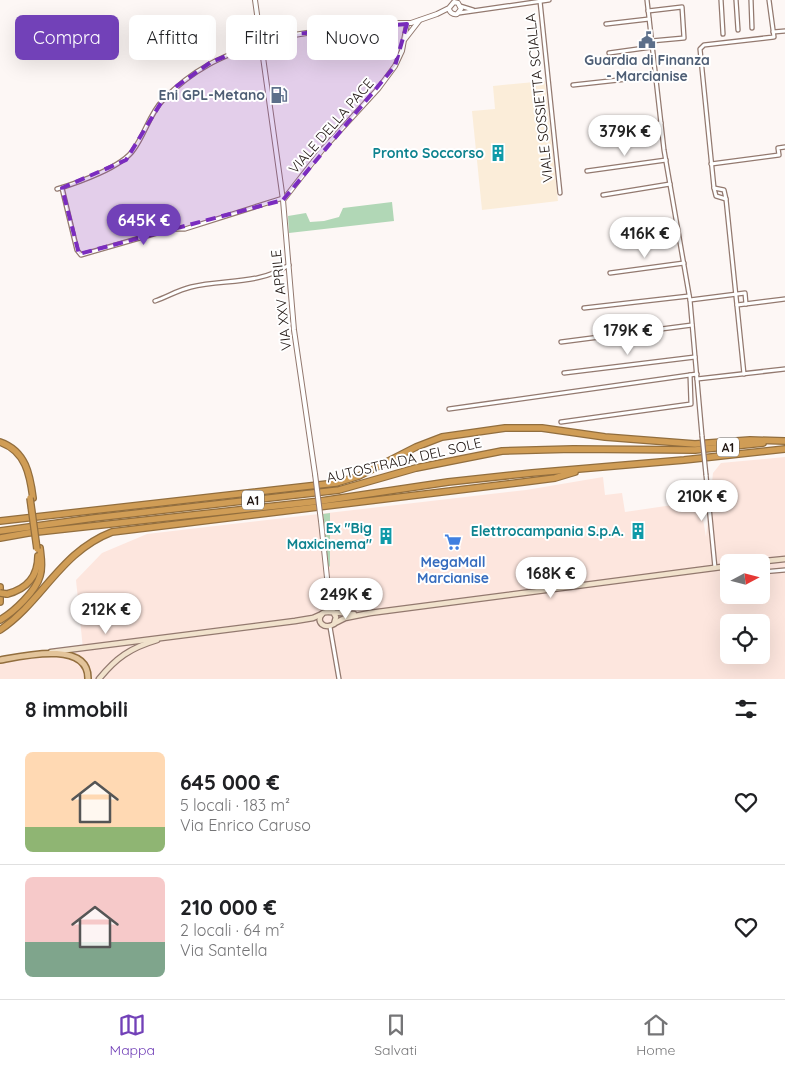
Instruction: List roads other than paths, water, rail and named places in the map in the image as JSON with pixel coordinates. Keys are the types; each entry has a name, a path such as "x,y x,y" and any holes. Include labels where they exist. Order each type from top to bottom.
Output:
{"highway":[{"path":"0,521 330,484 359,476 416,447 442,437 505,428 542,428 605,437 695,444 750,440 785,441"},
{"name":"AUTOSTRADA DEL SOLE","path":"0,531 94,518 339,490 416,468 502,451 573,449 695,450 785,441"},
{"path":"0,444 18,458 26,473 32,498 42,569 38,582 16,608 0,620"},
{"name":"AUTOSTRADA DEL SOLE","path":"0,538 36,532 322,501 448,482 785,449"},
{"path":"0,630 16,617 76,552 92,541 112,532 555,478 588,469"},
{"path":"3,594 22,588 33,578 38,564 38,548"},
{"path":"0,587 0,602"}],"main road":[{"path":"770,560 784,559"},
{"path":"0,660 295,621 314,618 328,611 344,615 370,613 720,567"},
{"path":"333,612 336,617 335,623"},
{"path":"322,613 320,618 322,624"},
{"path":"295,621 315,621 326,627 345,618 370,613"},
{"path":"99,679 118,658 131,650 170,637"},
{"path":"45,653 63,654 76,658 85,667 88,679"}],"street":[{"name":"VIA XXV APRILE","path":"255,0 258,15"},
{"path":"437,14 455,14 549,0"},
{"path":"647,0 666,160 690,298 715,568"},
{"path":"721,0 723,34"},
{"path":"736,0 738,30"},
{"path":"751,0 752,28"},
{"path":"726,199 716,196 714,188 700,48 704,45 774,37 769,0"},
{"path":"297,35 388,23 407,24 437,14 449,8 453,1 474,10"},
{"name":"VIALE SOSSIETTA SCIALLA","path":"540,1 560,193"},
{"path":"459,12 460,3"},
{"path":"648,11 682,7 684,38 651,41"},
{"path":"449,8 451,13"},
{"path":"606,24 649,19"},
{"path":"405,40 419,21"},
{"path":"405,40 407,24"},
{"path":"773,32 785,31"},
{"name":"VIALE DELLA PACE","path":"283,199 323,149 388,77 399,60 405,40"},
{"path":"609,52 652,47"},
{"path":"57,189 126,160 162,101 186,79 226,55"},
{"name":"VIA XXV APRILE","path":"265,60 283,199 294,330 315,474 329,599 333,612"},
{"path":"573,86 655,76"},
{"path":"613,130 661,123"},
{"path":"711,164 779,155 778,148 785,147"},
{"path":"587,171 666,160"},
{"path":"603,195 670,184"},
{"path":"62,188 77,250 81,255 171,229 185,229 283,199"},
{"path":"714,188 724,190 726,199 744,374"},
{"path":"610,273 684,263"},
{"path":"155,301 189,287 262,278 279,272 289,265"},
{"path":"584,308 745,293 746,304"},
{"path":"738,305 785,299"},
{"path":"561,342 692,325"},
{"path":"564,373 695,358"},
{"path":"697,379 785,369"},
{"path":"448,409 697,374"},
{"path":"561,422 691,404 690,375"},
{"path":"770,571 785,570"},
{"path":"322,613 328,607 329,599"},
{"path":"330,626 339,679"}],"place":[{"name":"Guardia di Finanza - Marcianise","path":"647,40"},
{"name":"Eni GPL-Metano","path":"279,95"},
{"name":"Pronto Soccorso","path":"498,153"},
{"name":"Elettrocampania S.p.A.","path":"638,531"},
{"name":"Ex \"Big Maxicinema\"","path":"386,536"},
{"name":"MegaMall Marcianise","path":"453,542"}]}
